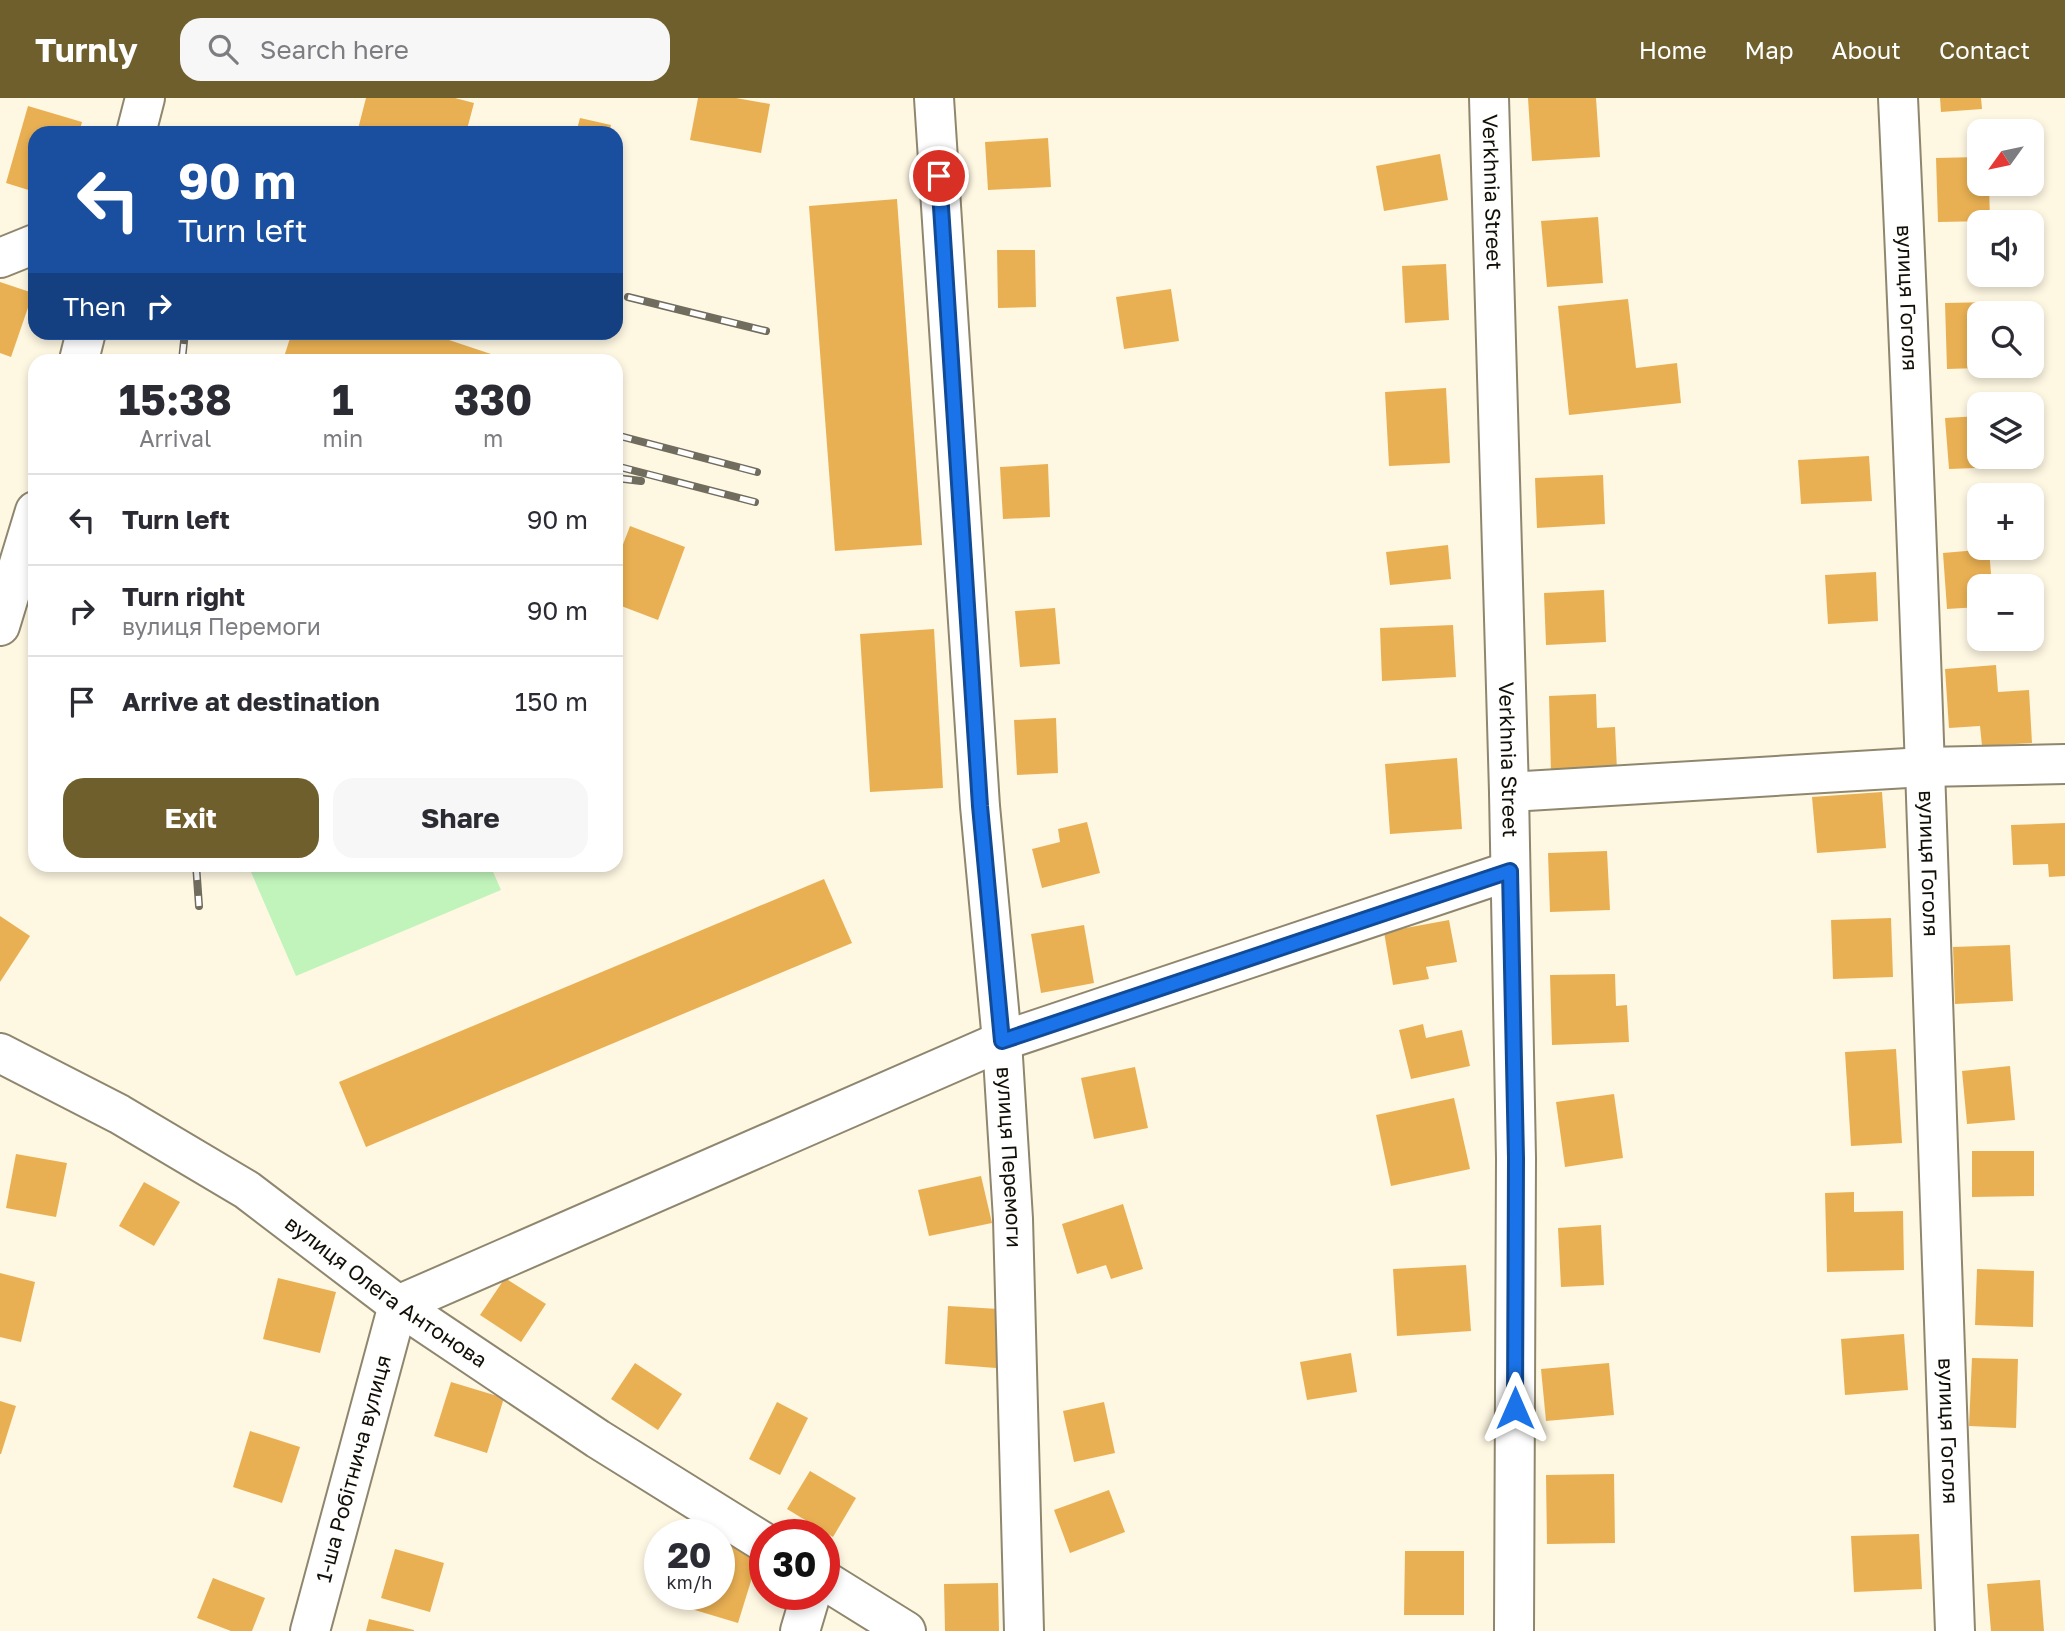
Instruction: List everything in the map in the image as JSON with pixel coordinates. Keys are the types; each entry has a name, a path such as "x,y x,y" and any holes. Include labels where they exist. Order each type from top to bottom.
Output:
{"street":[{"path":"138,126 145,98"},
{"name":"вулиця Перемоги","path":"933,98 980,806 1002,1041 1013,1219 1024,1631"},
{"name":"Verkhnia Street","path":"1489,98 1509,792 1516,1158 1514,1631"},
{"name":"вулиця Гоголя","path":"1898,98 1917,515 1955,1631"},
{"path":"0,258 28,247"},
{"path":"0,626 28,534"},
{"path":"1509,792 1924,767 2065,764"},
{"path":"398,1305 1002,1041 1510,871"},
{"name":"вулиця Олега Антонова","path":"0,1053 118,1114 247,1190 398,1305 598,1439 749,1533"},
{"name":"1-ша Робітнича вулиця","path":"310,1631 398,1305"},
{"path":"840,1590 906,1631"},
{"path":"800,1631 806,1610"}],"green space":[{"path":"251,872 493,872 501,890 296,976"}],"building":[{"path":"366,98 455,98 474,103 468,126 359,126"},
{"path":"698,98 736,98 770,104 761,153 690,140"},
{"path":"1528,98 1596,98 1600,157 1532,161"},
{"path":"1940,98 1981,98 1982,109 1941,112"},
{"path":"28,106 82,122 81,126 28,126 28,190 6,183"},
{"path":"580,118 611,125 611,126 578,126"},
{"path":"1048,138 1051,187 988,190 985,142"},
{"path":"1440,154 1448,200 1384,211 1376,166"},
{"path":"1967,157 1967,196 1989,196 1990,210 1967,210 1967,221 1938,222 1936,158"},
{"path":"897,199 922,545 835,551 809,206"},
{"path":"1598,217 1603,283 1547,287 1541,221"},
{"path":"997,250 1035,250 1036,307 998,308"},
{"path":"1446,264 1449,320 1405,323 1402,266"},
{"path":"0,282 28,291 28,308 11,357 0,353"},
{"path":"1171,289 1179,341 1124,349 1116,297"},
{"path":"1628,299 1636,368 1677,363 1681,403 1569,415 1558,306"},
{"path":"1945,303 1967,303 1967,368 1947,369"},
{"path":"289,340 449,340 491,354 285,354"},
{"path":"1446,388 1450,463 1389,466 1385,392"},
{"path":"1967,417 1967,468 1949,469 1945,418"},
{"path":"1869,456 1872,501 1801,504 1798,460"},
{"path":"1048,464 1050,517 1003,519 1000,467"},
{"path":"1603,475 1605,524 1537,528 1535,478"},
{"path":"630,526 685,547 658,620 623,607 623,544"},
{"path":"1448,545 1451,579 1390,585 1386,552"},
{"path":"1967,551 1967,560 1990,560 1991,574 1967,574 1967,608 1947,609 1943,553"},
{"path":"1876,572 1878,621 1828,624 1825,575"},
{"path":"1604,590 1606,642 1546,645 1544,593"},
{"path":"1055,608 1060,664 1020,667 1015,611"},
{"path":"1453,625 1456,677 1382,681 1380,628"},
{"path":"934,629 943,788 870,792 860,634"},
{"path":"1996,665 1998,692 2029,690 2032,743 1982,746 1980,726 1949,728 1945,669"},
{"path":"1596,694 1597,728 1615,727 1617,770 1551,773 1549,696"},
{"path":"1056,718 1058,773 1017,775 1014,720"},
{"path":"1457,758 1462,829 1390,834 1385,764"},
{"path":"1882,792 1886,848 1817,853 1812,797"},
{"path":"1087,822 1100,873 1042,888 1032,849 1060,842 1058,829"},
{"path":"2065,823 2065,876 2049,877 2048,864 2013,865 2011,825"},
{"path":"1607,851 1610,910 1550,912 1548,853"},
{"path":"824,879 852,943 366,1147 339,1082"},
{"path":"0,916 30,936 0,982"},
{"path":"1891,918 1893,977 1833,979 1831,920"},
{"path":"1449,920 1457,962 1426,967 1429,979 1393,985 1384,932"},
{"path":"1084,925 1094,983 1041,993 1031,934"},
{"path":"2010,945 2013,1001 1955,1004 1953,947"},
{"path":"1615,974 1616,1006 1627,1005 1629,1042 1552,1045 1550,975"},
{"path":"1423,1024 1426,1038 1462,1030 1470,1066 1411,1079 1399,1030"},
{"path":"1896,1049 1902,1143 1851,1146 1845,1052"},
{"path":"2010,1066 2015,1120 1967,1124 1962,1071"},
{"path":"1135,1067 1148,1128 1094,1139 1081,1078"},
{"path":"1614,1094 1623,1158 1565,1167 1556,1102"},
{"path":"1454,1098 1470,1169 1391,1186 1376,1115"},
{"path":"1972,1151 2034,1151 2034,1196 1972,1197"},
{"path":"16,1154 67,1163 56,1217 6,1208"},
{"path":"981,1176 992,1223 929,1236 918,1190"},
{"path":"144,1182 180,1202 154,1246 119,1226"},
{"path":"1854,1192 1854,1212 1903,1211 1904,1270 1827,1272 1825,1193"},
{"path":"1123,1204 1143,1269 1111,1279 1106,1265 1077,1274 1062,1224"},
{"path":"1601,1225 1604,1285 1561,1287 1558,1228"},
{"path":"1466,1265 1471,1331 1397,1336 1393,1269"},
{"path":"1977,1269 2034,1271 2033,1327 1975,1325"},
{"path":"0,1273 35,1282 21,1342 0,1337"},
{"path":"278,1278 336,1292 320,1353 263,1339"},
{"path":"505,1278 546,1304 521,1342 480,1315"},
{"path":"948,1306 999,1309 996,1368 945,1364"},
{"path":"1904,1334 1908,1390 1845,1395 1841,1339"},
{"path":"1351,1353 1357,1392 1307,1400 1300,1362"},
{"path":"1972,1358 2018,1359 2016,1428 1969,1426"},
{"path":"635,1363 682,1394 658,1430 611,1399"},
{"path":"1609,1363 1614,1415 1546,1421 1541,1369"},
{"path":"451,1382 504,1398 487,1453 434,1436"},
{"path":"0,1401 16,1406 1,1454 0,1454"},
{"path":"777,1402 808,1418 780,1475 749,1459"},
{"path":"1104,1402 1115,1453 1074,1462 1063,1411"},
{"path":"250,1431 300,1447 282,1503 233,1487"},
{"path":"810,1471 856,1498 840,1525 840,1519 803,1519 787,1509"},
{"path":"1614,1474 1615,1543 1547,1544 1546,1475"},
{"path":"1109,1490 1125,1532 1070,1553 1054,1510"},
{"path":"1919,1534 1922,1589 1854,1592 1851,1536"},
{"path":"735,1548 749,1552 749,1587 738,1623 695,1610 735,1610"},
{"path":"395,1549 444,1563 430,1612 381,1598"},
{"path":"1405,1551 1464,1551 1464,1615 1404,1615"},
{"path":"213,1578 265,1598 252,1631 231,1631 197,1618"},
{"path":"2040,1580 2044,1631 1991,1631 1987,1584"},
{"path":"998,1583 999,1631 945,1631 944,1584"},
{"path":"369,1619 414,1630 414,1631 366,1631"}],"railway":[{"path":"628,297 766,331"},
{"path":"183,354 184,340"},
{"path":"623,437 757,472"},
{"path":"623,468 755,502"},
{"path":"623,479 641,481"},
{"path":"197,872 199,906"}],"route":[{"path":"939,176 980,806 1002,1041 1510,871 1516,1158 1515,1408"}]}
